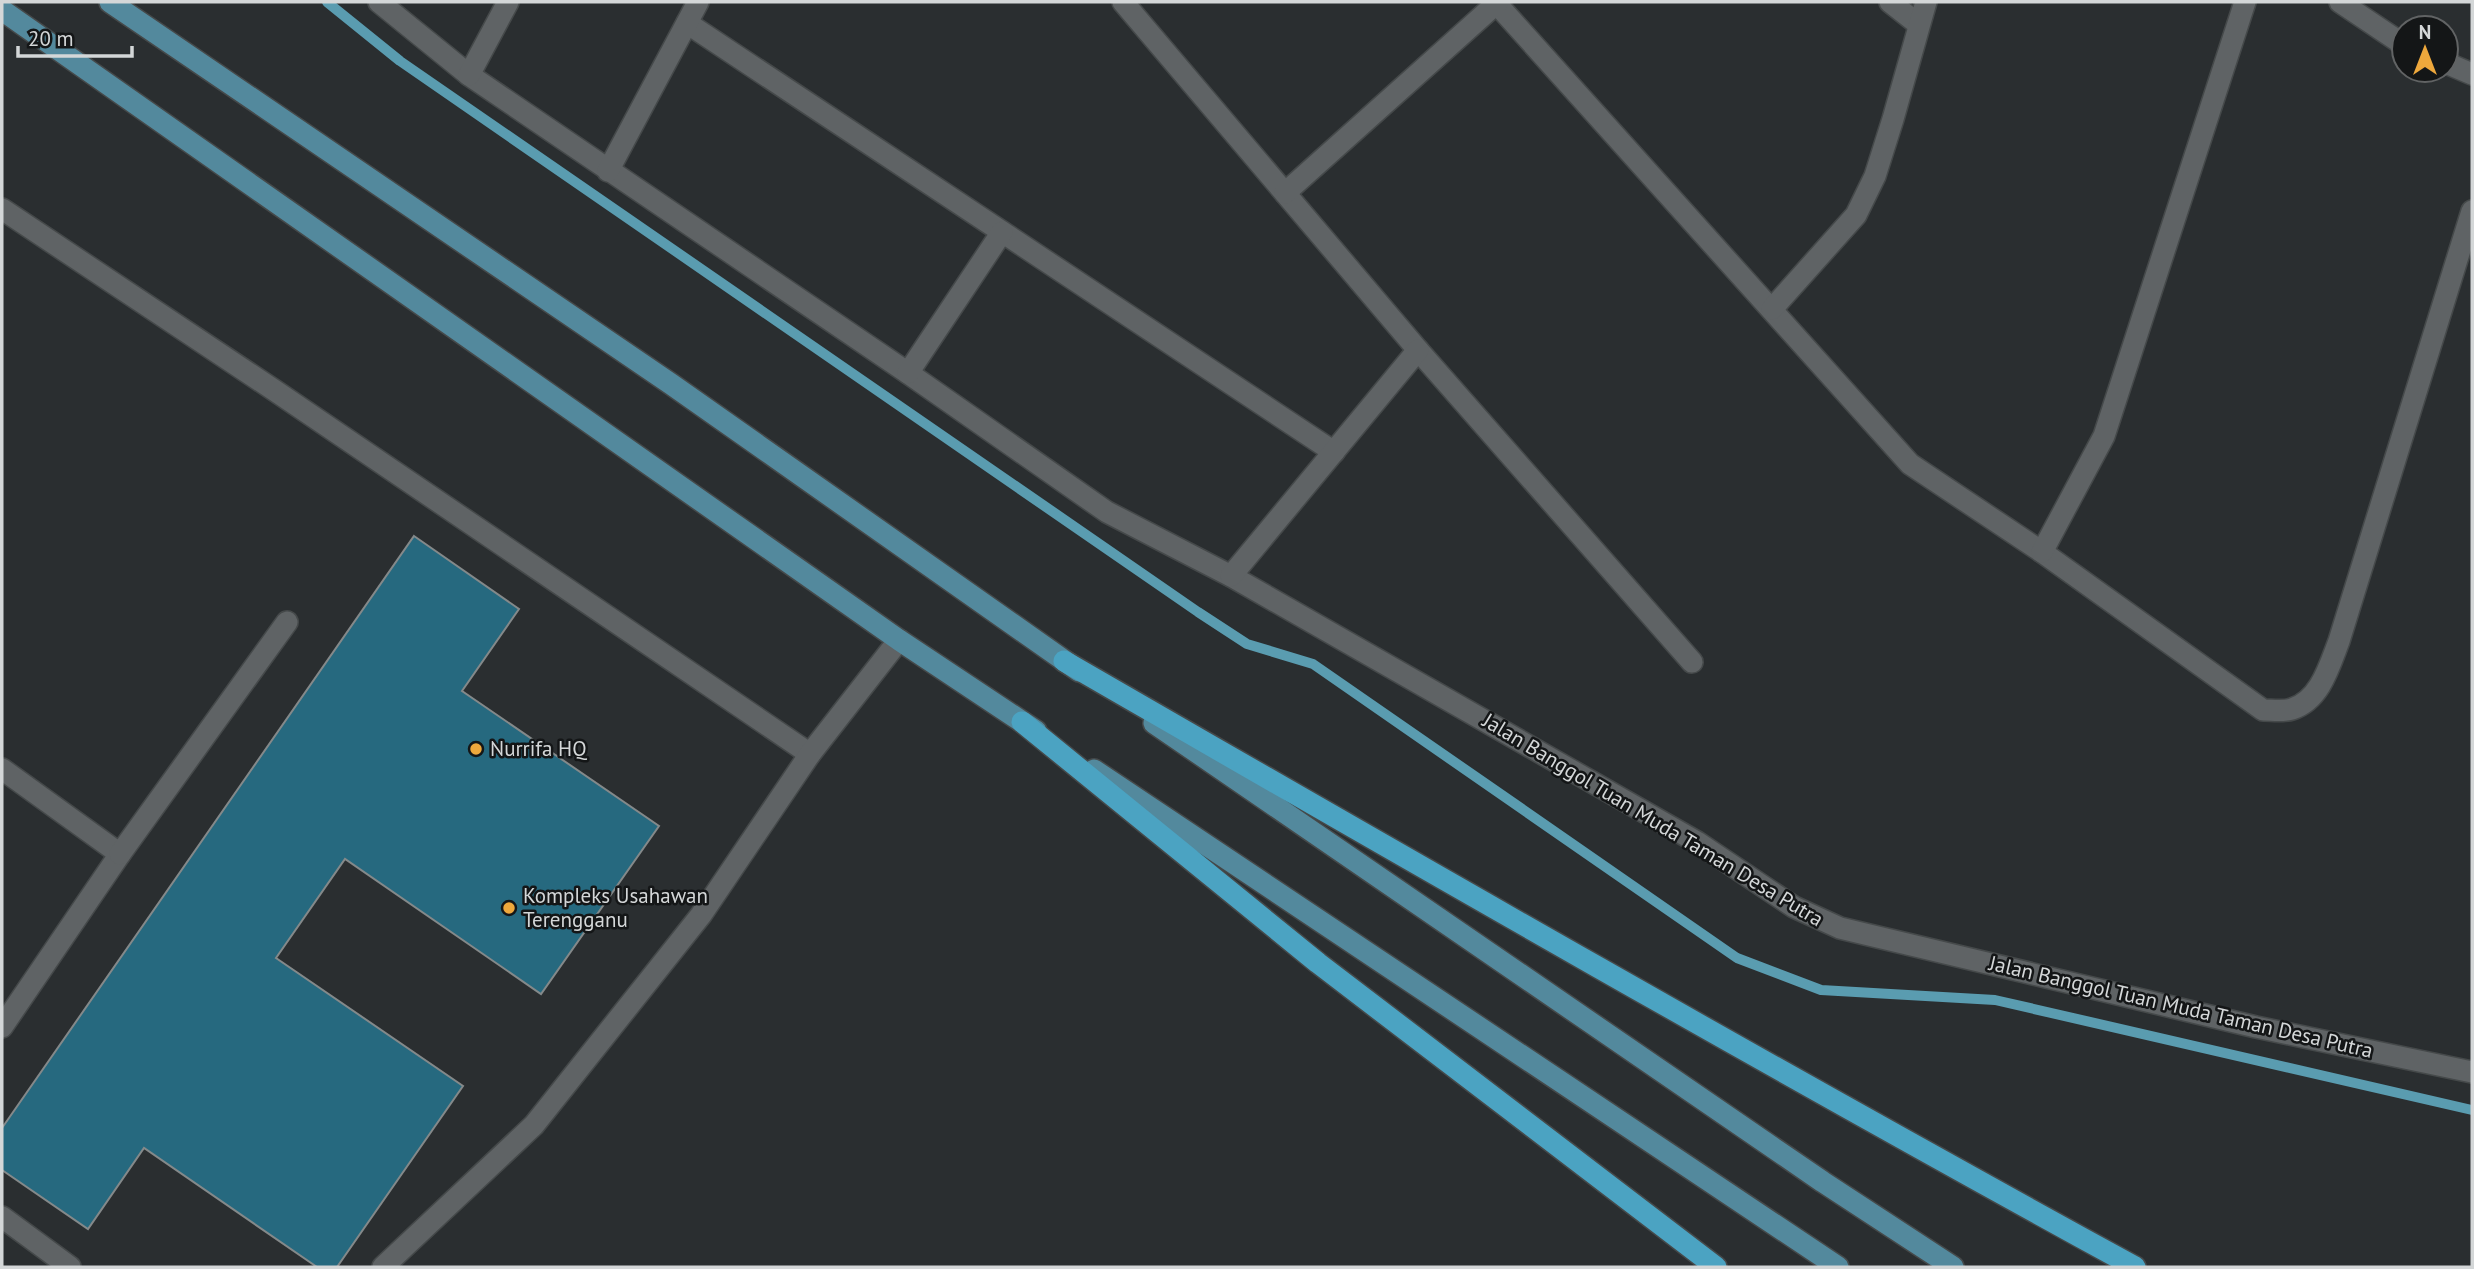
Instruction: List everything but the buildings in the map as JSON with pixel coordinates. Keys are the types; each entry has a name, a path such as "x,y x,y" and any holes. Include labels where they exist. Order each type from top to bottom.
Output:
{"highway":[{"path":"1064,661 1517,923 1866,1120 2135,1267"},
{"path":"1022,722 1318,963 1716,1267"}],"main road":[{"path":"110,2 659,376 1064,661 1800,1167 1953,1267"},
{"path":"2,10 899,640 1838,1267"}],"street":[{"name":"Jalan Banggol Tuan Muda Taman Desa Putra","path":"379,2 469,75 608,172 908,373 1107,512 1231,576 1697,842 1794,907 1840,928 2256,1027 2472,1072"},
{"path":"469,75 508,2"},
{"path":"608,172 698,2"},
{"path":"1123,2 1418,350 1692,662"},
{"path":"1890,2 1918,24"},
{"path":"1772,309 1856,215 1875,176 1926,2"},
{"path":"2042,552 2104,436 2245,2"},
{"path":"2340,2 2390,36"},
{"path":"1285,193 1497,3 1910,464 2042,552 2263,710 2290,710 2307,702 2324,680 2339,641 2472,211"},
{"path":"687,23 1334,452"},
{"path":"2,209 810,754"},
{"path":"908,373 1002,232"},
{"path":"1231,576 1418,350"},
{"path":"2,1027 120,853 287,622"},
{"path":"383,1267 534,1125 701,915 810,754 899,640"},
{"path":"2,769 120,853"},
{"path":"2,1217 70,1267"}],"waterway":[{"path":"327,2 400,61 1198,612 1247,644 1313,664 1737,958 1821,990 1995,1000 2472,1110"}],"place":[{"name":"Nurrifa HQ","path":"476,749"},
{"name":"Kompleks Usahawan Terengganu","path":"509,908"}]}
